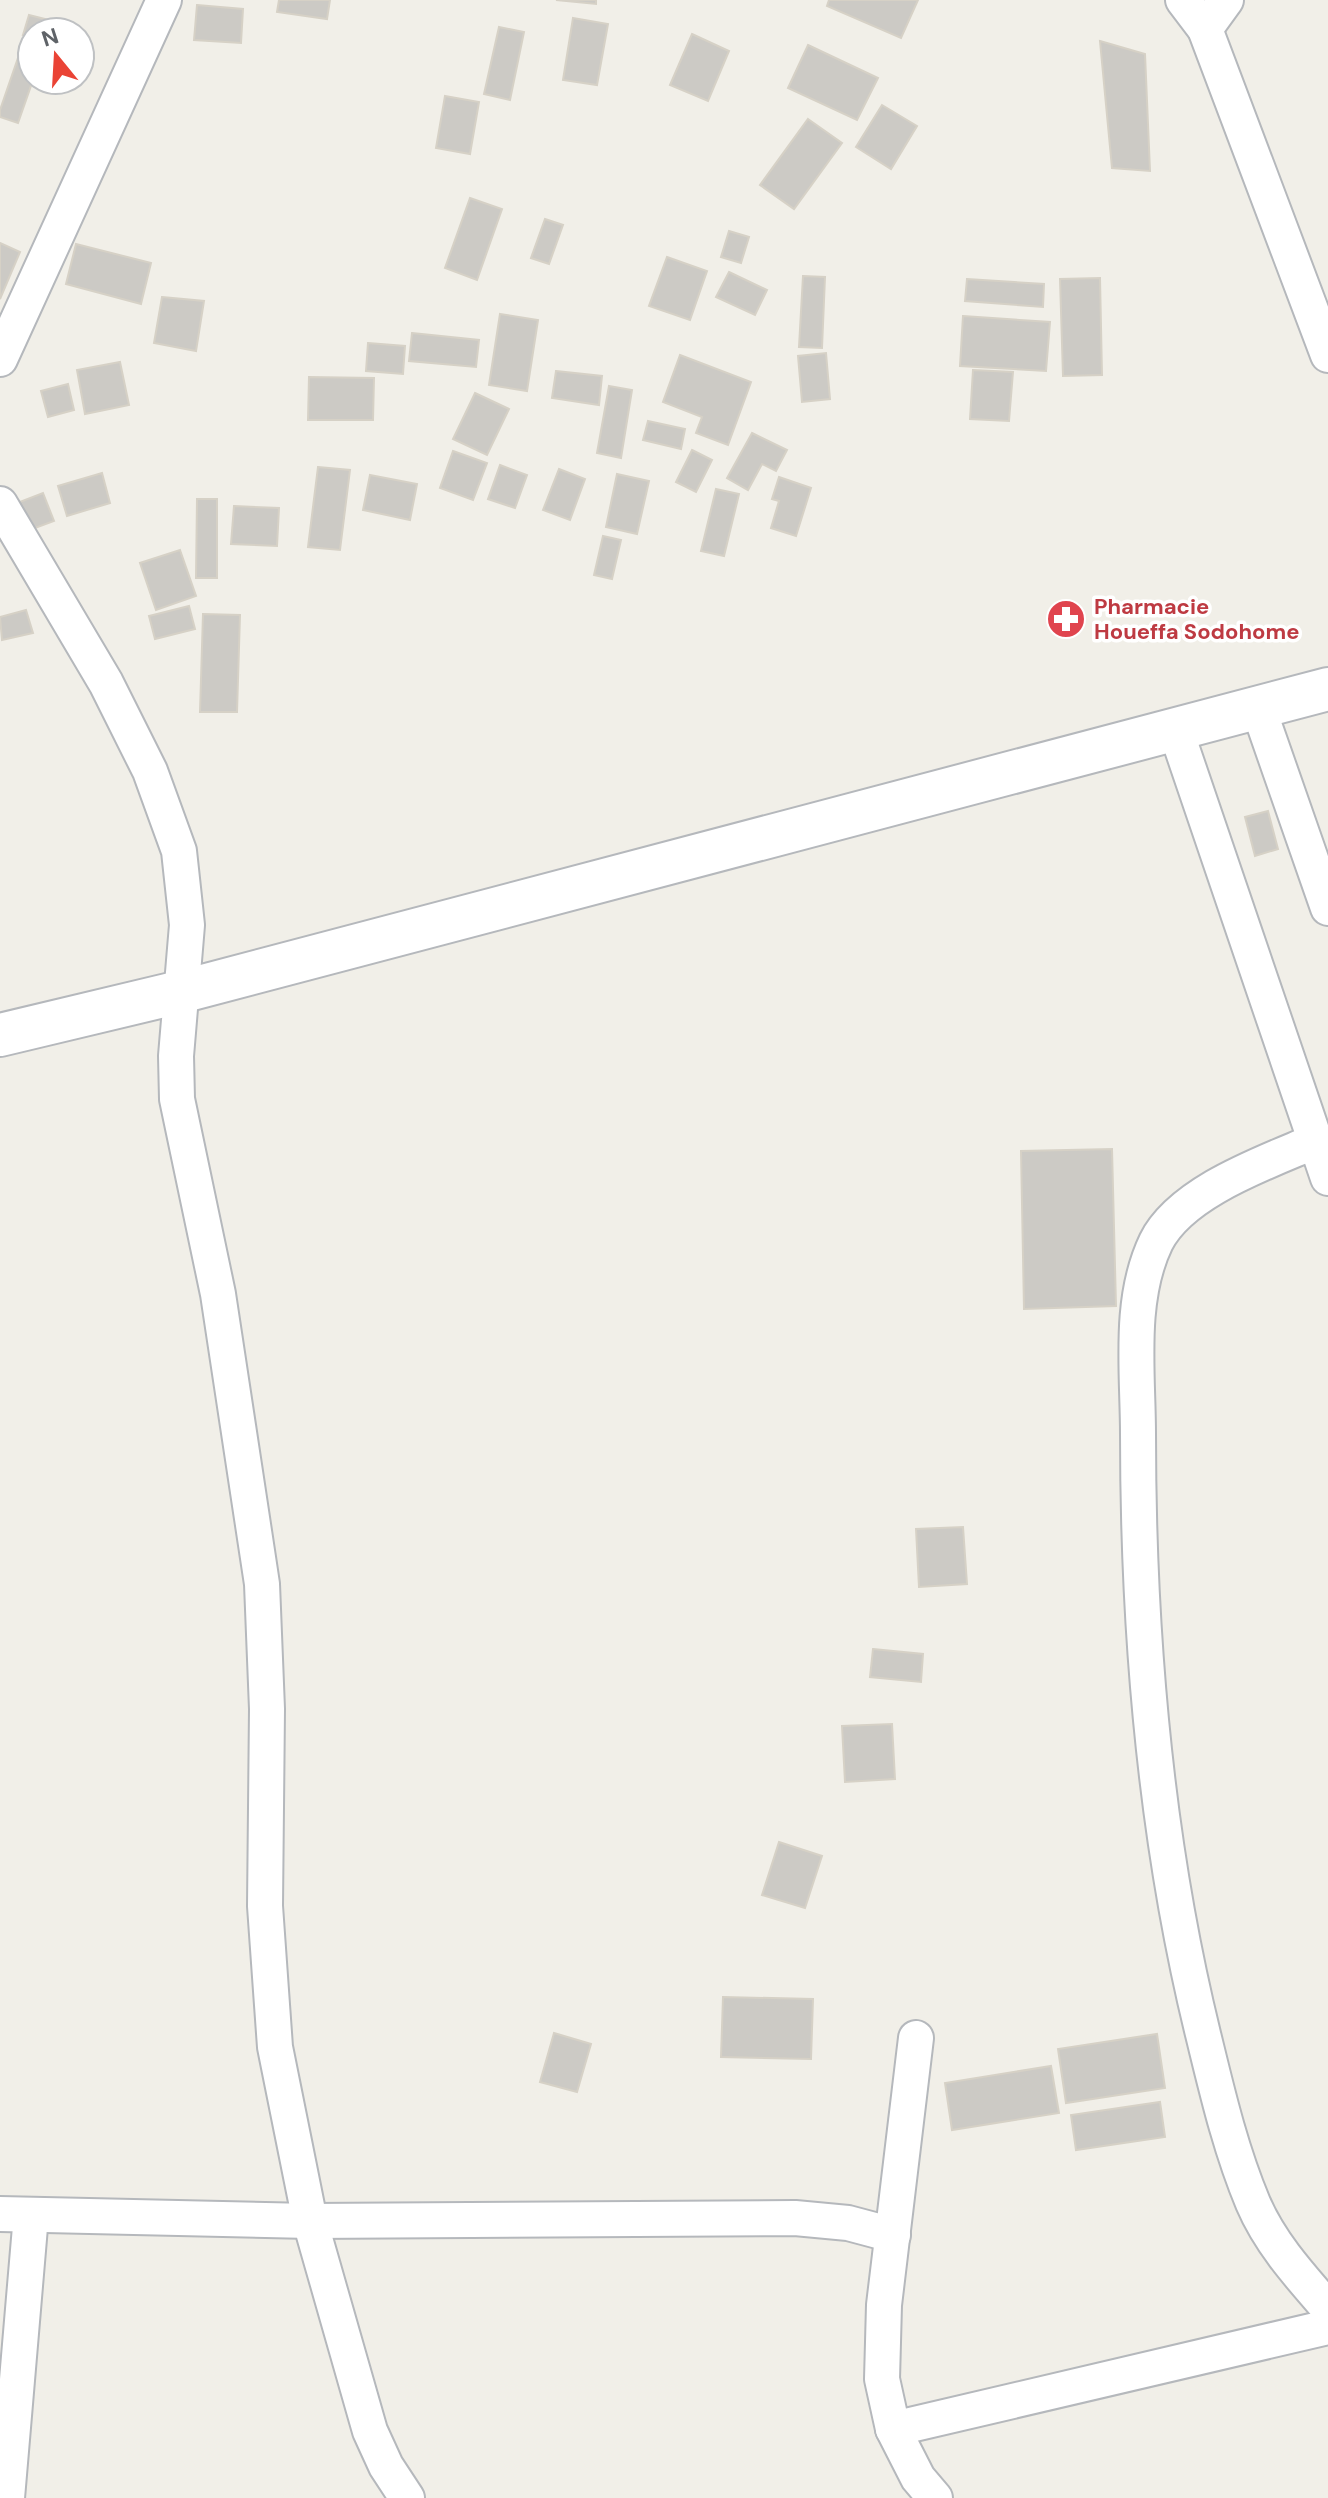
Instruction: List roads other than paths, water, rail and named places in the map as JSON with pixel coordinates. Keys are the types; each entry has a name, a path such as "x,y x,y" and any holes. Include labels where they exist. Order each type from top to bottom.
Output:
{"street":[{"path":"0,359 164,0"},
{"path":"1183,0 1205,29 1318,297 1328,355"},
{"path":"1205,29 1226,0"},
{"path":"0,504 106,683 150,771 179,851 187,925 184,991 176,1056 177,1099 218,1294 262,1584 267,1709 265,1906 275,2047 310,2221 370,2431 407,2498"},
{"path":"0,1035 184,991 841,816 1259,710 1328,689"},
{"path":"1259,710 1328,908"},
{"path":"1176,731 1313,1142 1328,1178"},
{"path":"1313,1142 1220,1185 1182,1210 1157,1239 1145,1271 1138,1311 1138,1549 1155,1762 1180,1940 1229,2139 1254,2206 1288,2262 1328,2308"},
{"path":"916,2038 884,2305 882,2379 893,2429 918,2478 935,2498"},
{"path":"7,2498 16,2214 310,2221 795,2218 848,2223 893,2235"},
{"path":"893,2429 1328,2327"}],"place":[{"name":"Pharmacie Houeffa Sodohome","path":"1066,619"}]}
